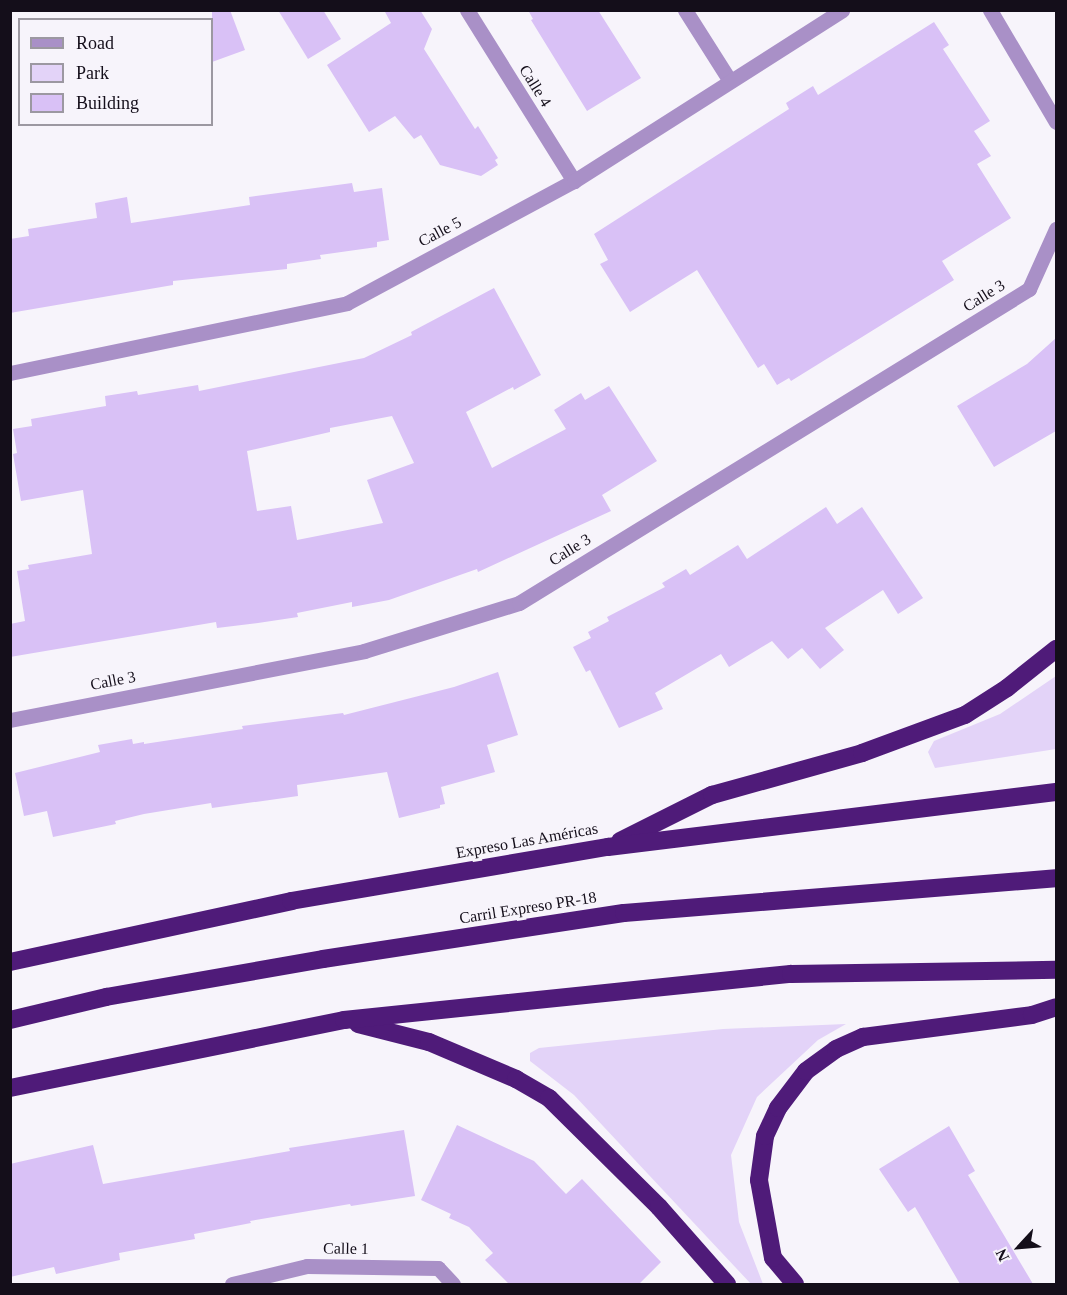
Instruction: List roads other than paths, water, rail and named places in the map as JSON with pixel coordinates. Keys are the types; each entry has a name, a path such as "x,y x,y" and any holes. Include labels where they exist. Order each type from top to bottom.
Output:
{"highway":[{"path":"608,847 712,795 862,753 965,715 1007,688 1056,649"},
{"name":"Expreso Las Américas","path":"10,962 291,901 608,847 1056,792"},
{"name":"Carril Expreso PR-18","path":"10,1020 106,997 277,967 624,913 1056,878"},
{"path":"10,1089 76,1073 344,1020 791,974 1056,970"},
{"path":"795,1284 773,1258 759,1180 765,1136 778,1108 806,1071 836,1049 863,1036 1032,1015 1056,1007"},
{"path":"344,1020 429,1042 516,1079 549,1098 659,1207 727,1284"}],"street":[{"name":"Calle 4","path":"467,10 574,181"},
{"path":"685,10 730,81"},
{"name":"Calle 5","path":"10,373 347,303 574,181 842,10"},
{"path":"990,10 1056,122"},
{"name":"Calle 3","path":"10,720 364,651 519,603 1029,289 1056,229"},
{"name":"Calle 1","path":"232,1284 307,1266 438,1268 453,1284"}]}
